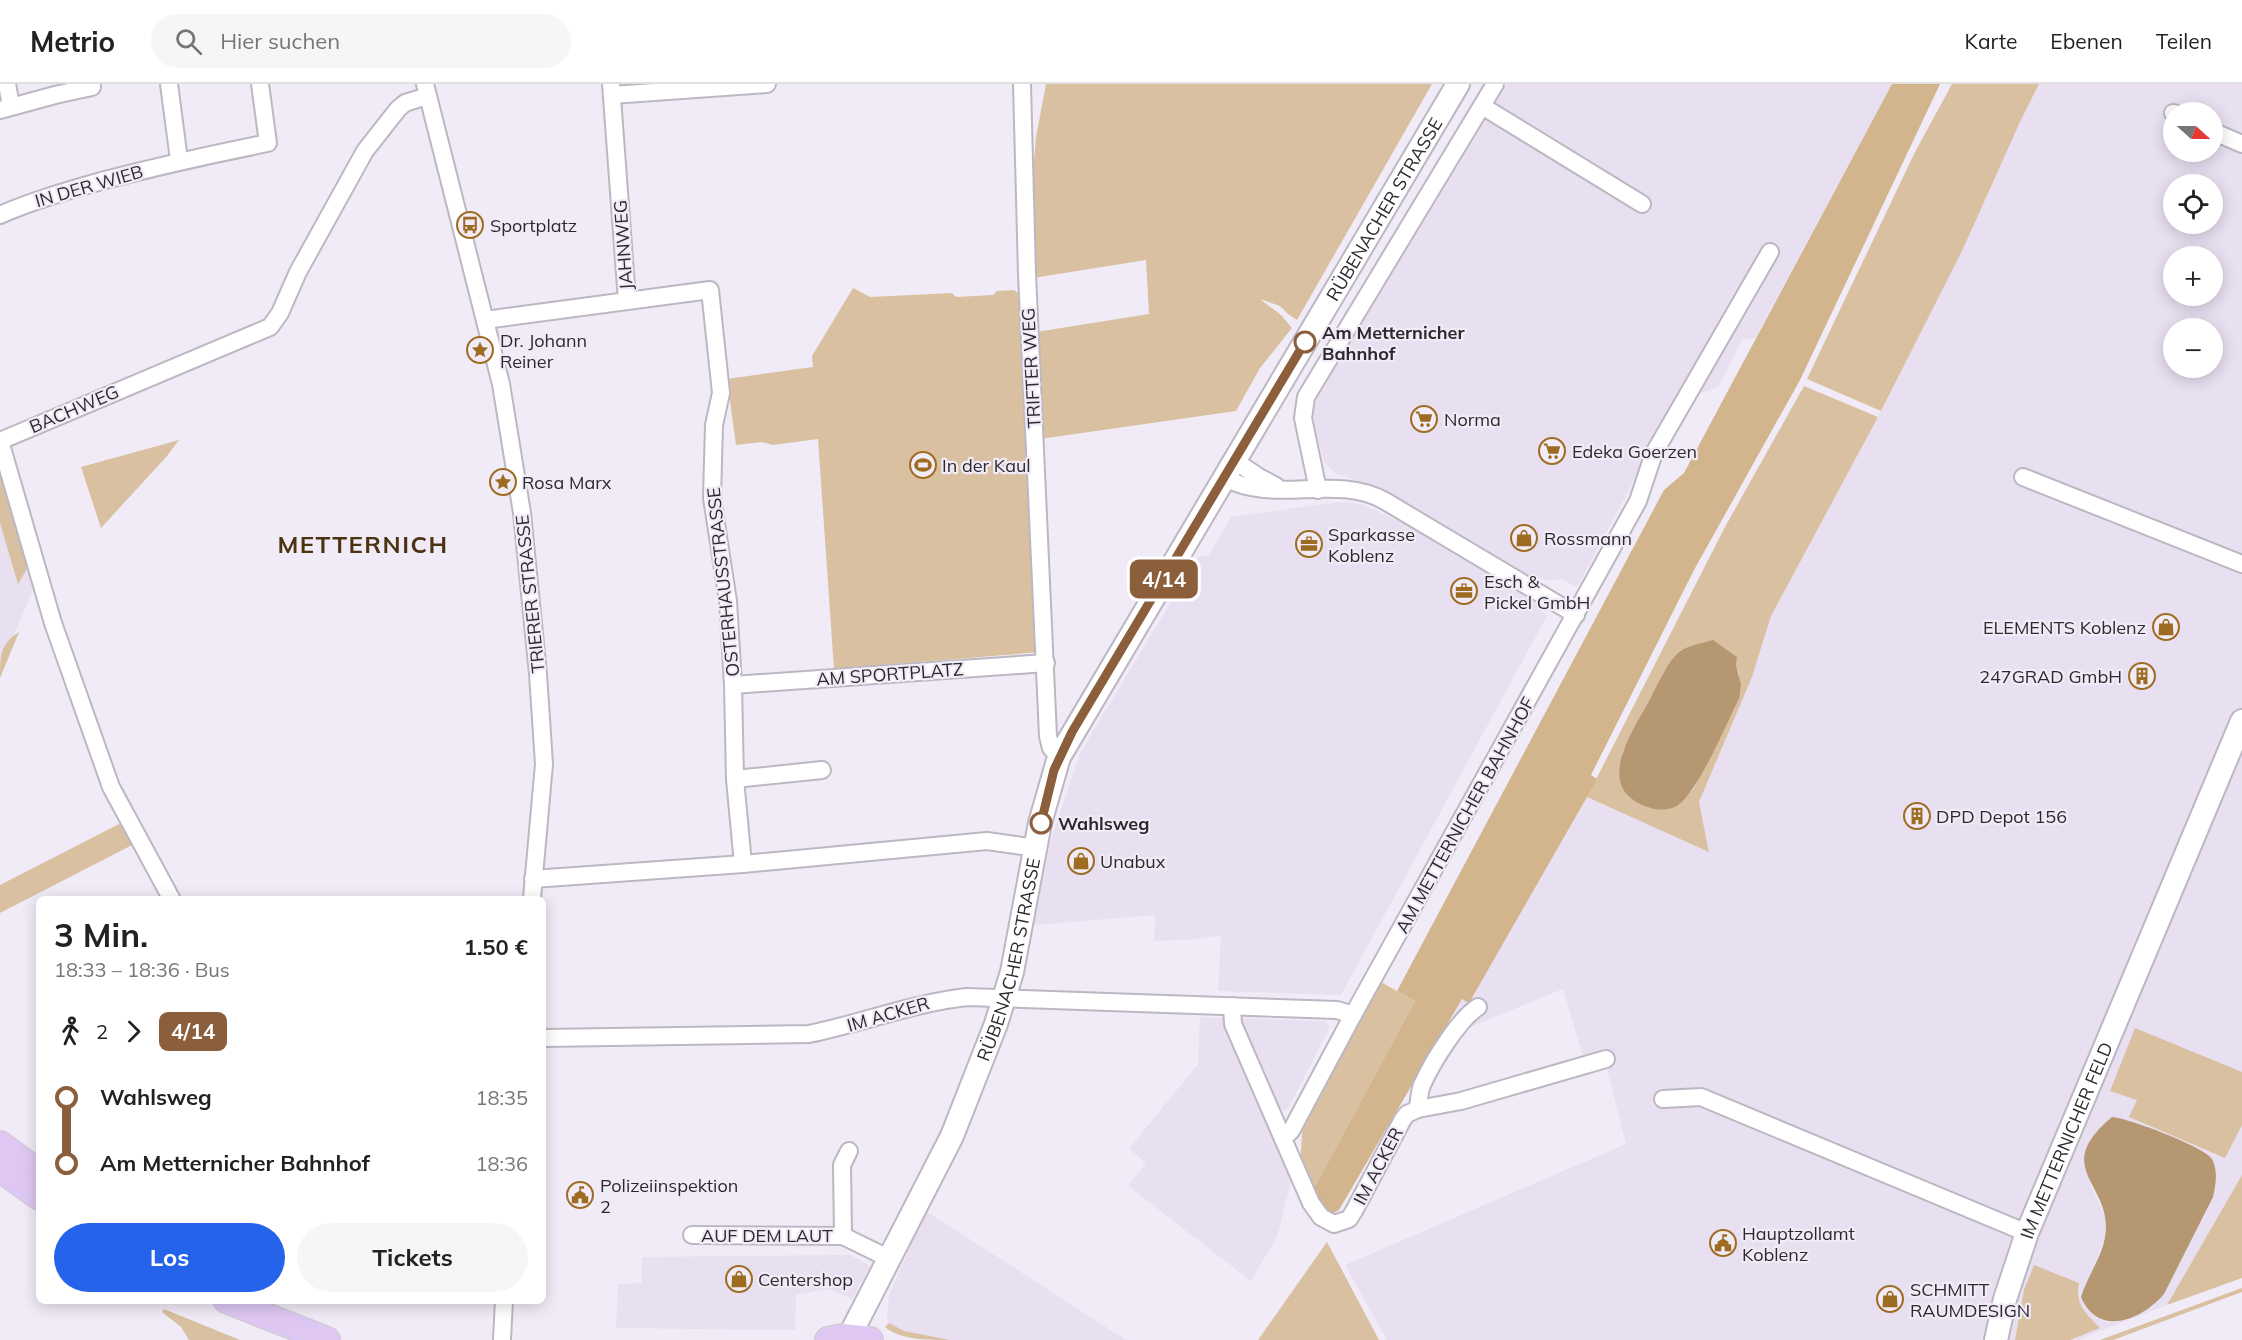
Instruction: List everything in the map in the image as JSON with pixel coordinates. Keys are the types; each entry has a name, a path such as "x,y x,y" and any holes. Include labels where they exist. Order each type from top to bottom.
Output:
{"main road":[{"name":"RÜBENACHER STRASSE","path":"849,1339 964,1109 1004,999 1022,926 1041,823 1059,757 1458,84"},
{"name":"IM METTERNICHER FELD","path":"2027,1233 2242,721"},
{"path":"0,1144 36,1171"},
{"path":"0,1169 36,1195"},
{"path":"1996,1340 2005,1299 2027,1233"},
{"path":"236,1304 327,1340"}],"street":[{"path":"7,84 6,108 92,87 92,84"},
{"path":"169,84 179,160"},
{"name":"IN DER WIEB","path":"0,215 54,195 179,160 268,143 260,84"},
{"path":"611,89 767,84"},
{"name":"TRIFTER WEG","path":"1022,84 1027,274 1048,736 1051,748 1059,757"},
{"name":"RÜBENACHER STRASSE","path":"1318,490 1303,418 1306,397 1495,84"},
{"name":"JAHNWEG","path":"486,320 627,300 611,89"},
{"name":"BACHWEG","path":"170,896 111,787 53,623 0,441 270,327 280,313 288,291 365,151 398,109 426,90"},
{"name":"TRIERER STRASSE","path":"426,90 501,384 522,513 538,674 544,764 532,896"},
{"path":"1482,106 1642,204"},
{"path":"2223,135 2242,144"},
{"name":"AM METTERNICHER BAHNHOF","path":"1353,1015 1638,501 1654,453 1770,252"},
{"name":"OSTERHAUSSTRASSE","path":"627,300 710,290 721,393 714,425 712,498 728,601 735,779 743,864"},
{"path":"1230,469 1245,486 1285,490 1356,489 1375,495 1576,615"},
{"path":"2023,477 2242,564"},
{"name":"AM SPORTPLATZ","path":"733,685 1046,663"},
{"path":"735,779 822,770"},
{"path":"533,879 743,864 987,841 1036,848"},
{"name":"IM ACKER","path":"546,1038 809,1034 844,1027 937,1000 967,997 1337,1010 1353,1015"},
{"name":"IM ACKER","path":"1232,1006 1233,1024 1316,1211 1327,1222 1334,1224 1349,1219 1407,1114 1418,1109 1461,1101 1606,1059"},
{"name":"IM ACKER","path":"1418,1109 1419,1095 1426,1078 1463,1019 1478,1007"},
{"path":"1284,1137 1291,1131 1353,1015"},
{"name":"IM METTERNICHER FELD","path":"1663,1099 1701,1097 2027,1233"},
{"name":"AUF DEM LAUT","path":"843,1236 842,1165 849,1151"},
{"name":"AUF DEM LAUT","path":"692,1235 843,1236 890,1259"},
{"path":"502,1340 504,1304"}],"shaded area":[{"path":"1046,84 1432,84 1297,320 1280,306 1260,299 1281,315 1292,328 1260,368 1236,411 1040,439 1036,332 1149,314 1146,260 1033,278 1030,210 1036,137"},
{"path":"1507,84 1892,84 1755,338 1743,339 1718,387 1676,402 1577,587 1561,579 1551,581 1530,577 1382,489 1335,473 1324,462 1314,424 1314,408 1319,395"},
{"path":"1892,84 1940,84 1800,380 1694,570 1591,775 1597,779 1587,797 1469,1003 1462,999 1339,1210 1332,1214 1312,1192 1415,1001 1397,991 1664,490 1684,473"},
{"path":"1952,84 2039,84 1963,249 1881,411 1807,379 1915,152"},
{"path":"2039,84 2242,84 2242,1175 2167,1305 2078,1340 1387,1340 1345,1265 1626,1144 1603,1053 1584,1059 1563,989 1468,1028 1451,1020 1462,999 1469,1002 1587,797 1709,851 1699,802 1752,677 1771,616 1881,411 1963,249","holes":["2085,1171 2154,1305 2109,1323 2096,1318 2085,1307 2105,1237 2105,1217"]},
{"path":"853,288 870,297 952,293 956,297 993,295 997,291 1014,290 1023,297 1041,652 834,669 818,439 773,445 762,442 736,445 727,379 813,367 812,356"},
{"path":"1804,386 1878,417 1771,616 1752,677 1699,802 1709,852 1587,797 1725,527","holes":["1681,650 1736,664 1739,673 1739,699 1694,788 1679,805 1622,754 1664,672"]},
{"path":"179,440 167,456 101,528 81,467"},
{"path":"0,466 35,586 0,666"},
{"path":"0,466 31,562 18,584 0,523"},
{"path":"1339,502 1361,504 1407,525 1540,606 1545,615 1548,614 1341,995 1218,991 1221,935 1199,939 1154,941 1155,915 1034,925 1050,842 1080,753 1198,557 1209,555 1231,517"},
{"path":"19,632 0,678 2,651 8,641"},
{"path":"1713,640 1737,657 1736,664 1741,685 1739,699 1705,768 1681,803 1663,810 1651,808 1633,800 1623,788 1619,775 1626,745 1672,659 1686,648"},
{"path":"123,822 136,843 0,913 0,885"},
{"path":"1377,980 1415,1001 1312,1192 1300,1164 1303,1121"},
{"path":"1200,1017 1227,1018 1293,1173 1277,1237 1251,1281 1128,1186 1146,1163 1129,1149 1198,1064"},
{"path":"1237,1018 1325,1021 1330,1027 1288,1109 1284,1110 1275,1106"},
{"path":"2135,1028 2242,1072 2242,1125 2225,1158 2129,1117 2137,1100 2110,1091"},
{"path":"2112,1117 2149,1128 2196,1148 2212,1159 2216,1178 2213,1197 2164,1294 2144,1311 2121,1321 2109,1321 2098,1317 2089,1310 2081,1297 2101,1252 2105,1237 2105,1219 2101,1203 2084,1164 2086,1151 2094,1135"},
{"path":"2242,1175 2242,1278 2167,1305"},
{"path":"926,1211 1126,1340 950,1340 904,1331 889,1323 887,1318 889,1295"},
{"path":"1327,1242 1379,1340 1258,1340"},
{"path":"850,1255 870,1266 852,1299 828,1289 796,1295 795,1330 616,1328 618,1284 642,1283 642,1257"},
{"path":"2034,1265 2079,1283 2078,1297 2082,1308 2100,1328 2070,1340 2015,1340 2024,1290"},
{"path":"2242,1288 2242,1292 2113,1340 2100,1340"},
{"path":"164,1309 240,1340 189,1340 181,1327 162,1312"},
{"path":"889,1323 904,1331 950,1340 899,1335 885,1327"}],"bus line":[{"name":"4/14","path":"1041,823 1054,770 1072,732 1214,498 1305,342"}],"place":[{"name":"Sportplatz","path":"470,225"},
{"name":"Am Metternicher Bahnhof","path":"1305,342"},
{"name":"Dr. Johann Reiner","path":"480,350"},
{"name":"Norma","path":"1424,419"},
{"name":"Edeka Goerzen","path":"1552,451"},
{"name":"In der Kaul","path":"923,465"},
{"name":"Rosa Marx","path":"503,482"},
{"name":"Rossmann","path":"1524,538"},
{"name":"Sparkasse Koblenz","path":"1309,544"},
{"name":"Esch & Pickel GmbH","path":"1464,591"},
{"name":"ELEMENTS Koblenz","path":"2166,627"},
{"name":"247GRAD GmbH","path":"2142,676"},
{"name":"DPD Depot 156","path":"1917,816"},
{"name":"Wahlsweg","path":"1041,823"},
{"name":"Unabux","path":"1081,861"},
{"name":"Polizeiinspektion 2","path":"580,1195"},
{"name":"Hauptzollamt Koblenz","path":"1723,1243"},
{"name":"Centershop","path":"739,1279"},
{"name":"SCHMITT RAUMDESIGN","path":"1890,1299"}],"district":[{"name":"METTERNICH","path":"363,544"}]}
